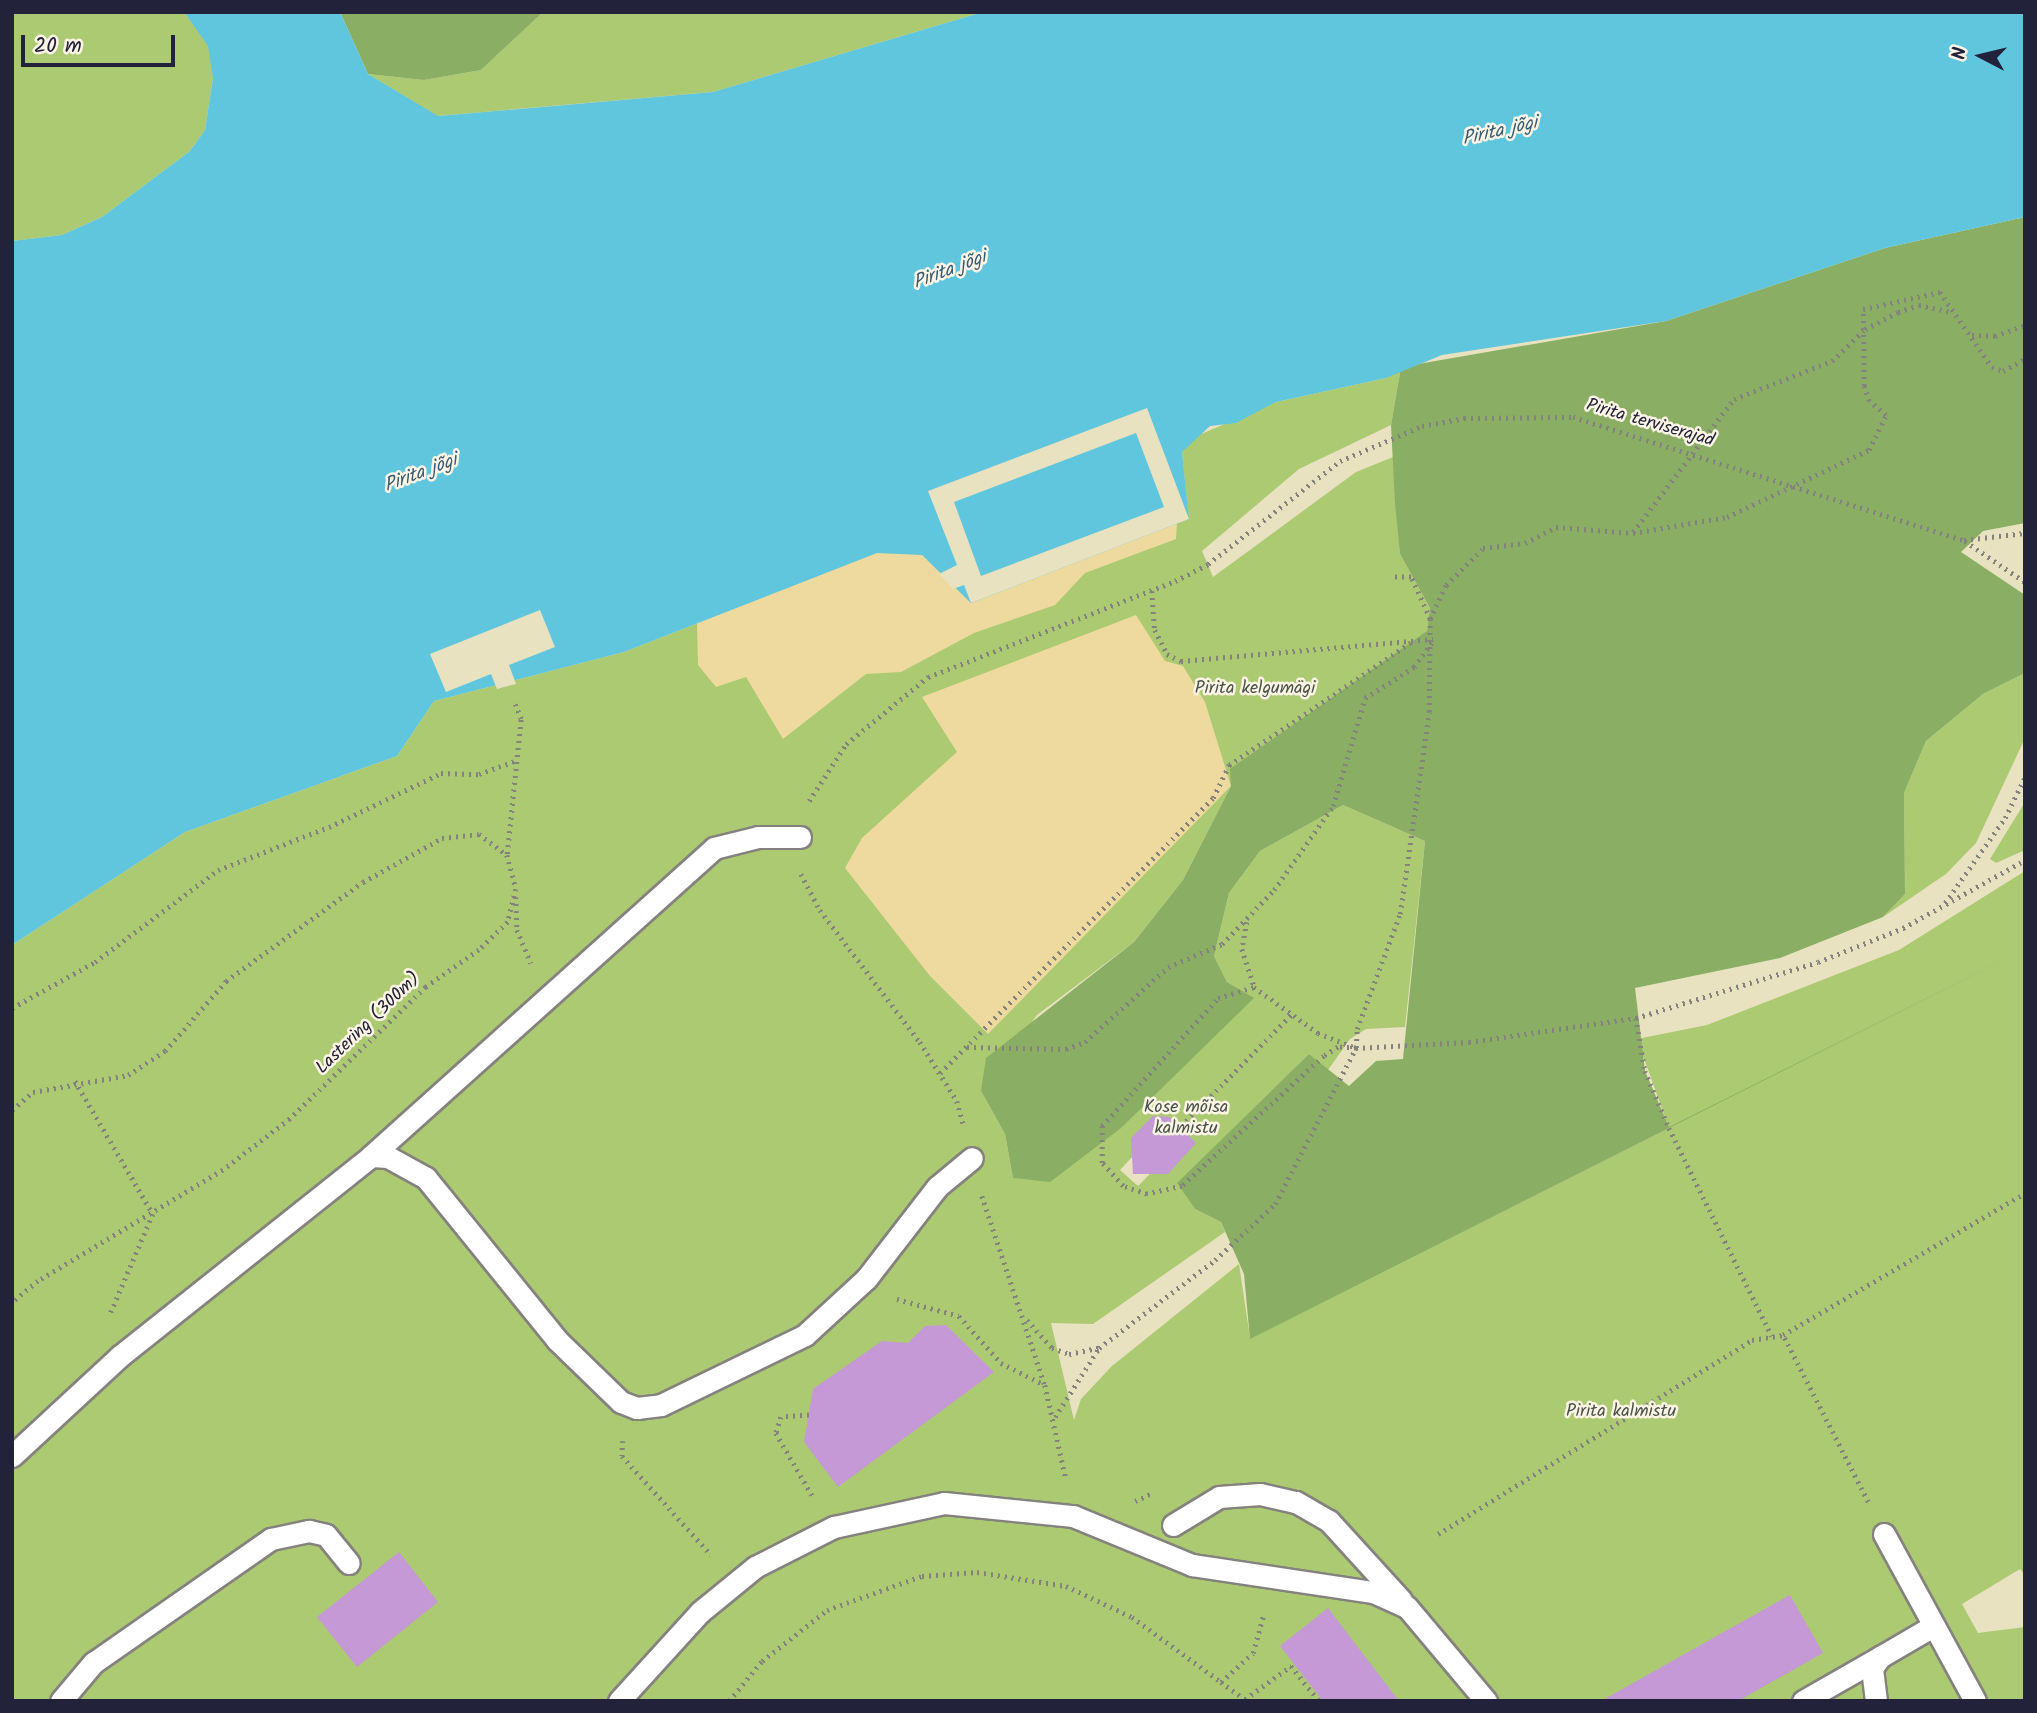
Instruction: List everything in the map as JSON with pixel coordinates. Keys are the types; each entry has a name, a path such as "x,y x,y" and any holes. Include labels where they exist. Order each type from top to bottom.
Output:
{"lane":[{"path":"12,1456 120,1356 371,1156 714,848 758,837 800,837"},
{"path":"371,1156 388,1157 426,1178 557,1340 621,1402 636,1408 661,1405 804,1335 866,1279 937,1187 972,1158"},
{"path":"1173,1525 1219,1497 1260,1493 1296,1502 1329,1521 1407,1607 1486,1701"},
{"path":"619,1701 699,1612 796,1542 944,1503 1073,1516 1168,1558 1348,1586 1407,1607"},
{"path":"61,1701 93,1663 271,1539 309,1531 326,1535 349,1563"},
{"path":"1884,1534 1975,1701"},
{"path":"1803,1701 1933,1626"},
{"path":"1876,1701 1872,1668 1880,1657"}],"path":[{"path":"1430,619 1446,584 1483,548 1525,543 1556,527 1633,533 1727,517 1851,461 1879,438 1886,415 1869,401 1864,386 1863,309 1908,295 1940,292 1951,312 1992,367 2003,371 2025,359"},
{"path":"1633,533 1648,506 1698,451 1734,399 1832,361 1864,329 1919,305 1951,312"},
{"path":"1970,335 1985,338 2025,325"},
{"name":"Pirita terviserajad","path":"800,837 820,780 887,705 985,650 1152,591 1208,564 1340,461 1422,426 1464,418 1573,417 1698,451 1964,540 2025,533"},
{"path":"1964,540 2025,582"},
{"path":"1054,1418 1099,1348 1250,1232 1275,1204 1356,1048 1357,1029 1400,914 1434,639 1430,619 1411,577 1394,577"},
{"path":"1152,591 1155,630 1167,654 1181,662 1434,639"},
{"path":"967,1047 1066,1049 1085,1041 1168,967 1222,944 1247,922 1333,806 1365,698 1414,667 1434,639"},
{"path":"940,1073 1213,798 1229,765 1414,640"},
{"name":"Lastering (300m)","path":"12,1303 38,1281 153,1214 290,1119 426,987 479,950 508,922 516,889 507,855 521,719 515,704"},
{"path":"12,1008 95,962 218,870 330,827 442,773 479,774 515,761"},
{"path":"1943,906 2005,818 2025,777"},
{"path":"12,1110 33,1092 75,1081 128,1075 165,1051 226,981 363,882 442,838 479,834 507,855"},
{"path":"800,837 805,887 940,1073 957,1101 996,1249 1023,1314 1045,1385 1073,1516"},
{"path":"1254,987 1218,998 1102,1126 1102,1163 1123,1185 1147,1194 1182,1186 1324,1056 1338,1047 1508,1038 1636,1018 1818,962 1943,906 2025,860"},
{"path":"516,889 517,930 552,994"},
{"path":"1247,922 1242,949 1254,987 1294,1012 1318,1033 1356,1048"},
{"path":"1186,1121 1294,1012"},
{"path":"1636,1018 1645,1071 1669,1128 1772,1336"},
{"path":"75,1081 153,1214 108,1321 109,1341 120,1356"},
{"path":"1438,1534 1752,1340 1783,1335 2025,1193"},
{"path":"933,1308 959,1316 1002,1363 1045,1385"},
{"path":"1023,1314 1052,1348 1069,1354 1099,1348"},
{"path":"1783,1335 1884,1534"},
{"path":"788,1460 777,1442 781,1417 809,1415"},
{"path":"622,1457 706,1550"},
{"path":"729,1701 762,1661 827,1610 887,1584 946,1572 1066,1586 1132,1617 1246,1700 1291,1666 1320,1701"},
{"path":"1221,1682 1256,1644 1264,1625 1265,1575"}],"green space":[{"path":"12,12 184,12 209,46 213,78 205,130 190,151 102,217 62,235 12,241"},
{"path":"340,12 543,12 481,70 424,80 368,74"},
{"path":"543,12 983,12 713,92 437,116 368,74 424,80 481,70"},
{"path":"2025,217 2025,523 1983,531 1961,552 2025,595 2025,673 1983,694 1926,741 1904,793 1905,894 1883,917 1780,958 1635,988 1645,1071 1669,1127 2025,949 1250,1339 1244,1274 1221,1222 1195,1209 1177,1183 1309,1054 1349,1086 1376,1061 1403,1059 1425,841 1343,805 1260,851 1229,893 1214,956 1227,982 1254,998 1121,1128 1050,1182 1013,1178 1005,1134 981,1091 986,1058 1134,942 1183,880 1231,786 1230,769 1427,631 1430,608 1400,554 1391,425 1401,367 1666,321 1885,248"},
{"path":"1401,367 1391,425 1299,469 1202,551 1213,577 1356,472 1393,457 1400,554 1430,608 1427,631 1231,786 1183,880 1134,942 1037,1015 981,1091 1005,1134 1013,1178 1253,998 1227,982 1214,956 1229,893 1260,851 1343,805 1425,841 1405,1027 1366,1029 1350,1039 1328,1070 1309,1054 1178,1183 1195,1209 1221,1222 1225,1232 1093,1324 1051,1323 1074,1420 1081,1399 1112,1366 1239,1264 1250,1338 1669,1128 1637,1039 1707,1025 1899,950 2025,871 2025,1575 2020,1569 1962,1604 1978,1633 2025,1627 2025,1701 12,1701 12,945 185,832 397,756 434,701 624,652 877,553 922,554 1188,513 1182,452 1192,438 1276,402 1386,378","holes":["1132,1157 1150,1174 1138,1186 1120,1170"]},
{"path":"2025,673 2025,738 1976,843 1946,874 1883,917 1905,894 1904,793 1926,741 1983,694"},
{"path":"2025,802 2025,850 1996,863 1990,859"}],"sand":[{"path":"1177,523 1176,539 1085,573 1055,605 974,633 901,672 866,674 783,739 746,677 716,687 698,665 697,621 877,553 922,554 971,603"},
{"path":"1136,615 1165,661 1183,666 1205,702 1231,786 988,1034 930,976 845,868 862,838 957,752 922,697"}],"water":[{"name":"Pirita jõgi","path":"184,12 340,12 368,74 438,116 713,92 983,12 2025,12 2025,217 1885,248 1666,321 1442,355 1386,378 1276,402 1236,423 1210,426 1182,452 1189,519 971,603 922,555 877,553 624,652 434,701 397,756 185,832 12,945 12,241 62,235 102,217 190,151 205,130 213,78 208,46"}],"pier":[{"path":"1147,408 1189,519 971,603 964,585 953,589 939,574 957,565 928,491","holes":["1136,433 1164,507 981,576 954,502"]},
{"path":"540,610 555,647 509,665 516,684 497,689 491,674 446,692 430,654"}],"building":[{"path":"1153,1116 1169,1117 1196,1143 1168,1174 1133,1174 1131,1138"},
{"path":"946,1325 994,1372 838,1487 804,1442 813,1389 882,1341 908,1343 925,1326"},
{"path":"399,1552 438,1602 357,1667 317,1617"},
{"path":"1790,1595 1823,1653 1738,1701 1601,1701"},
{"path":"1328,1608 1399,1701 1323,1701 1280,1646"}],"park label":[{"name":"Pirita kelgumägi","path":"1255,689"},
{"name":"Kose mõisa kalmistu","path":"1186,1119"},
{"name":"Pirita kalmistu","path":"1621,1412"}]}
